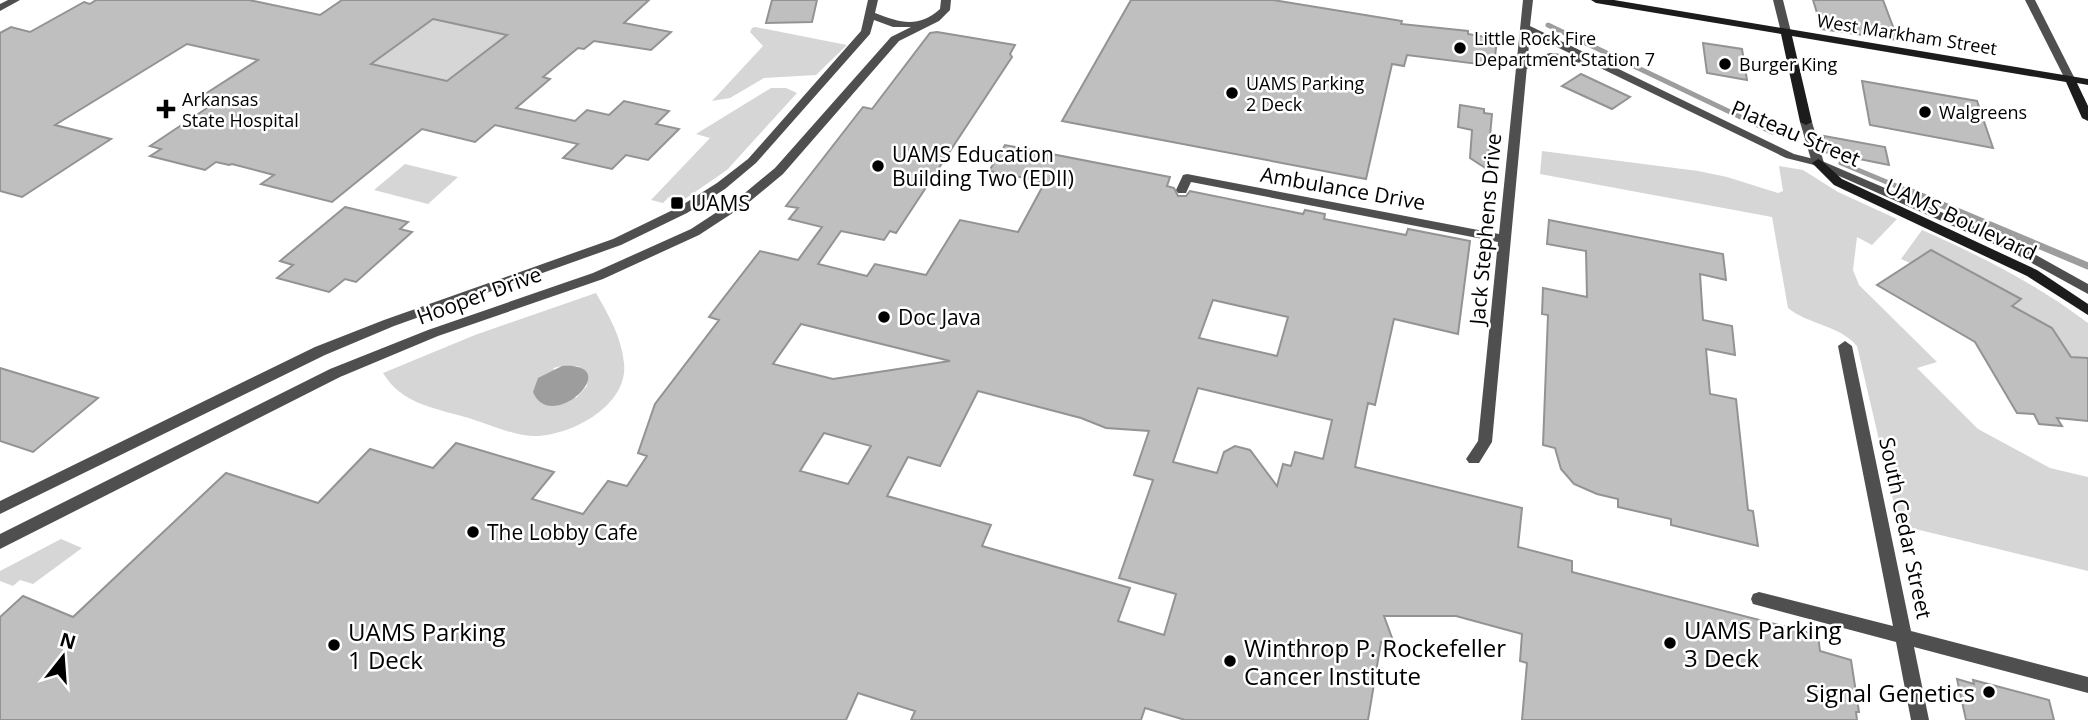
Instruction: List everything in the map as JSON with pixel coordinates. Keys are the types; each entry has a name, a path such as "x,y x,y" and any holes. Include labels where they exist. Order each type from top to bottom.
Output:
{"main road":[{"name":"West Markham Street","path":"1596,0 2088,82"},
{"path":"1786,32 1806,122"},
{"path":"2070,79 2088,118"},
{"name":"UAMS Boulevard","path":"1818,163 1838,182 2021,267 2088,310"}],"street":[{"path":"0,8 15,0"},
{"name":"Hooper Drive","path":"0,509 320,351 389,323 617,242 683,210 721,186 752,161 866,32 873,0"},
{"name":"Hooper Drive","path":"0,542 335,373 433,333 598,276 695,232 744,200 779,171 895,38 935,19 945,10 946,0"},
{"name":"Jack Stephens Drive","path":"1474,459 1485,442 1528,0"},
{"path":"1778,0 1786,32"},
{"path":"2030,0 2070,79"},
{"path":"871,15 893,24 922,23"},
{"name":"Plateau Street","path":"1526,28 1790,156 1818,163 2014,248 2088,290"},
{"path":"1521,68 1534,60 1554,56 1602,65"},
{"path":"1806,122 1818,163"},
{"name":"Ambulance Drive","path":"1182,190 1187,178 1505,239"},
{"name":"South Cedar Street","path":"1845,346 1920,720"},
{"path":"1759,599 2088,685"}],"shaded area":[{"path":"433,19 507,35 447,81 371,64"},
{"path":"752,28 847,45 816,75 764,78 730,98 712,101 763,46 750,32"},
{"path":"771,88 786,88 797,93 727,170 679,203 669,197 663,203 651,200 710,138 696,134"},
{"path":"1542,151 1698,171 1778,193 1783,191 1779,166 1803,170 1838,192 1897,219 1872,245 1857,237 1853,270 1859,285 1937,362 1917,368 1978,429 2050,468 2088,477 2088,571 1899,525 1857,346 1833,329 1788,308 1772,217 1540,174"},
{"path":"405,164 458,177 428,204 374,190"},
{"path":"1922,230 2008,272 2088,323 2088,358 2071,356 2051,328 2012,306 2021,299 1932,250 1910,263 1901,259"},
{"path":"596,293 620,344 624,363 623,379 617,393 594,416 563,431 533,436 507,431 419,403 399,391 383,373 475,335","holes":["578,366 584,370 587,386 576,398 553,368"]},
{"path":"562,366 580,368 588,375 587,384 567,402 554,406 542,403 533,392 538,378"},
{"path":"61,539 82,548 33,584 20,580 13,586 0,581 0,571"}],"building":[{"path":"96,0 249,0 320,15 342,0 649,0 624,23 671,32 651,50 594,41 584,49 578,48 543,77 550,79 516,108 575,121 587,110 609,115 624,101 669,111 656,124 679,129 648,160 626,155 612,169 563,158 578,144 495,125 475,142 422,129 332,202 261,184 274,175 232,164 216,162 205,170 150,156 161,149 150,146 219,100 202,96 258,60 187,44 55,125 111,139 22,197 0,191 0,33 11,27 30,32 84,2 90,4","holes":["433,19 507,35 447,81 371,64"]},
{"path":"772,0 817,0 812,22 766,23"},
{"name":"UAMS Parking 2 Deck","path":"1131,0 1273,0 1402,21 1401,24 1468,31 1468,34 1497,39 1494,66 1407,55 1404,66 1392,64 1366,179 1062,121"},
{"path":"1813,0 1883,0 1898,40 1822,29"},
{"path":"930,33 1015,45 1010,54 1012,57 896,233 890,231 884,240 841,231 818,264 867,276 875,264 926,275 960,220 1018,232 1045,182 989,171 1005,145 1170,177 1167,186 1174,188 1178,196 1186,196 1190,191 1303,214 1305,210 1325,214 1324,219 1406,235 1408,229 1470,241 1458,334 1394,319 1375,405 1368,403 1355,467 1522,508 1518,547 1572,561 1572,572 1818,635 1820,651 1851,660 1859,712 1856,712 1857,720 1522,720 1527,663 1520,661 1522,634 1456,616 1384,616 1395,646 1381,642 1368,720 1185,720 1145,708 1141,720 911,720 915,711 858,693 846,720 0,720 0,617 23,596 73,617 226,473 318,503 370,449 433,468 456,443 554,472 532,499 583,514 608,481 627,486 647,456 638,453 655,404 719,320 709,317 760,251 798,260 822,227 789,219 798,208 786,206 863,107 872,109","holes":["1213,300 1288,317 1277,356 1199,338","801,324 950,361 833,379 773,364","1198,388 1332,420 1323,459 1295,452 1291,466 1283,464 1277,486 1250,450 1235,446 1224,452 1217,473 1173,462","978,391 1081,418 1106,428 1149,431 1134,475 1153,480 1119,578 1176,594 1164,635 1118,621 1130,588 982,546 991,525 887,496 908,457 940,466","824,433 871,446 848,484 800,471"]},
{"name":"Burger King","path":"1703,43 1742,49 1747,80 1707,73"},
{"path":"1581,74 1630,97 1612,109 1562,86"},
{"name":"Walgreens","path":"1862,81 1977,101 1993,148 1870,125"},
{"path":"1460,105 1484,109 1484,113 1492,114 1487,169 1470,158 1472,130 1458,127"},
{"path":"1824,136 1885,147 1889,165 1824,152"},
{"path":"345,207 408,222 400,229 412,232 356,282 345,279 329,292 277,278 293,265 280,261"},
{"path":"1549,220 1723,254 1726,280 1700,274 1703,320 1732,326 1735,355 1706,349 1710,394 1736,399 1748,510 1753,511 1758,546 1671,525 1671,519 1618,507 1618,499 1574,484 1561,469 1555,448 1543,445 1548,315 1542,314 1543,288 1587,297 1586,251 1547,244"},
{"path":"1931,250 2021,299 2012,306 2052,328 2071,357 2088,358 2088,421 2057,418 2062,426 2039,424 2034,414 2017,413 1975,342 1877,285"},
{"path":"0,368 98,398 33,452 0,441"},
{"name":"Signal Genetics","path":"1957,679 1974,684 1973,680 2049,700 2054,720 1966,720"}],"waterway":[{"path":"1548,25 1772,132"},
{"path":"1841,163 1913,193"},
{"path":"1909,191 2088,266"}],"place":[{"name":"Little Rock Fire Department Station 7","path":"1460,48"},
{"name":"Burger King","path":"1725,64"},
{"name":"UAMS Parking 2 Deck","path":"1232,93"},
{"name":"Arkansas State Hospital","path":"166,109"},
{"name":"Walgreens","path":"1925,112"},
{"name":"UAMS Education Building Two (EDII)","path":"878,166"},
{"name":"UAMS","path":"677,203"},
{"name":"Doc Java","path":"884,317"},
{"name":"The Lobby Cafe","path":"473,532"},
{"name":"UAMS Parking 3 Deck","path":"1670,643"},
{"name":"UAMS Parking 1 Deck","path":"334,645"},
{"name":"Winthrop P. Rockefeller Cancer Institute","path":"1230,661"},
{"name":"Signal Genetics","path":"1989,692"}]}
